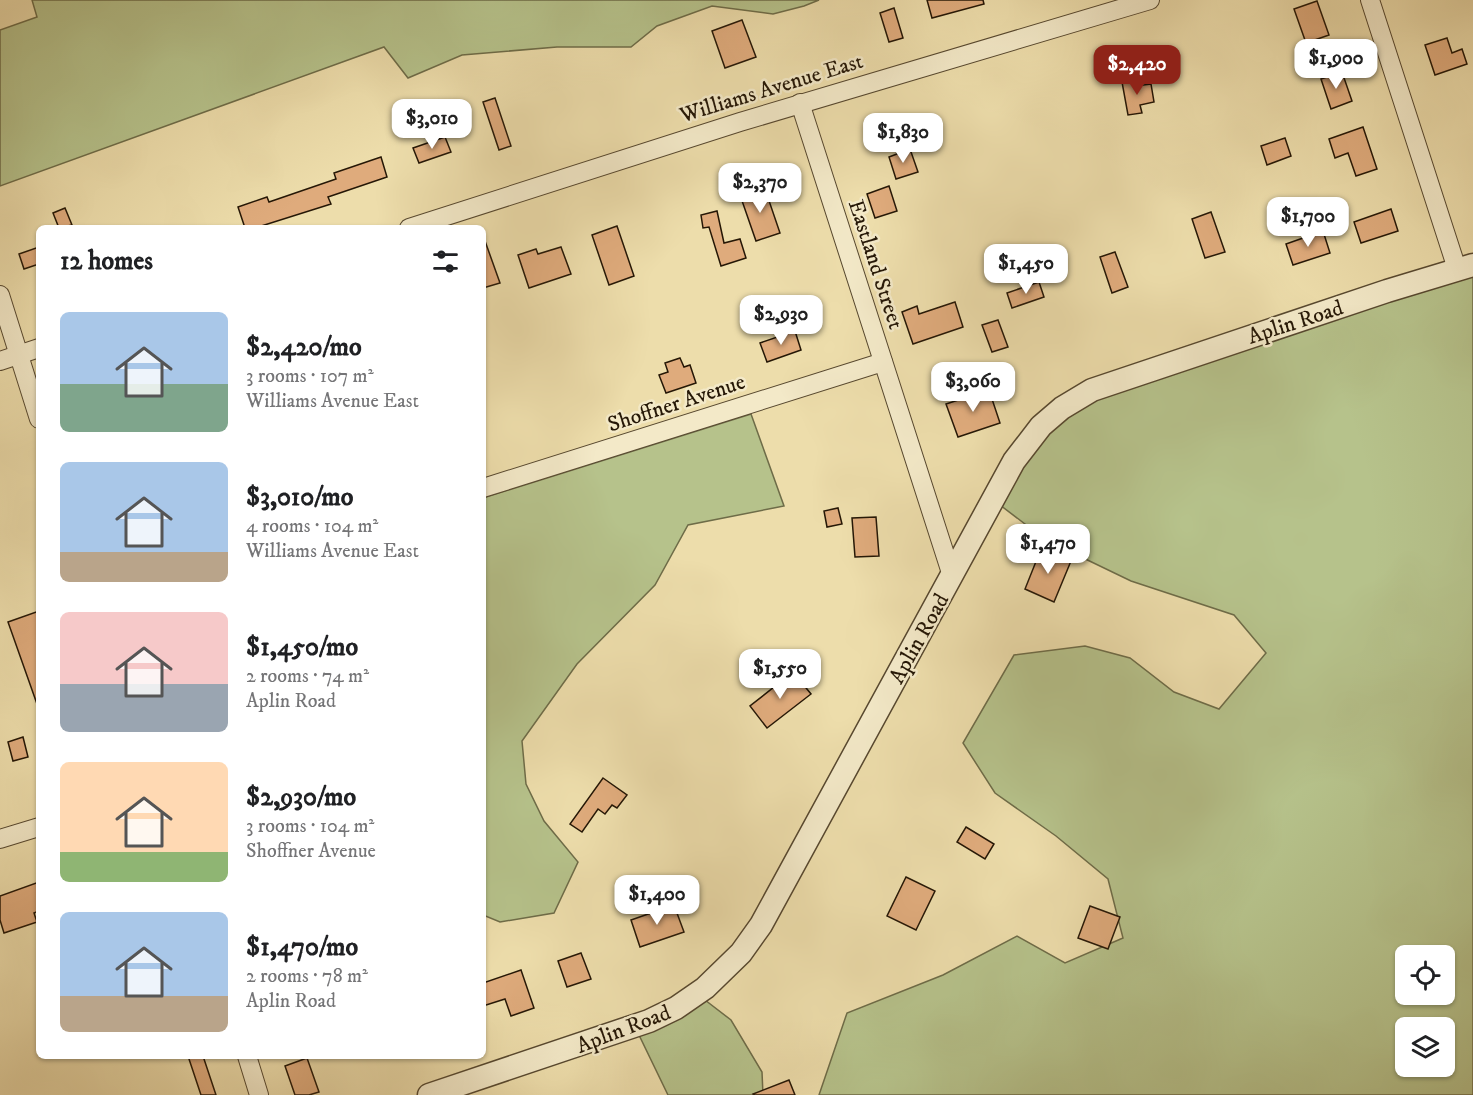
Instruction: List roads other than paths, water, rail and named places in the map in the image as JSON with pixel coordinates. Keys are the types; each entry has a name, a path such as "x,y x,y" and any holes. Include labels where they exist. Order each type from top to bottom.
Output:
{"street":[{"name":"Williams Avenue East","path":"418,225 800,103 1150,0"},
{"path":"1370,0 1465,267"},
{"name":"Eastland Street","path":"800,103 952,576"},
{"name":"Aplin Road","path":"429,1095 649,1021 676,1008 705,988 731,963 761,925 1022,449 1041,426 1072,401 1092,390 1150,369 1465,267"},
{"path":"0,295 36,410"},
{"path":"0,361 36,349"},
{"name":"Shoffner Avenue","path":"486,487 883,362"},
{"path":"0,839 36,828"},
{"path":"248,1059 259,1095"}]}
